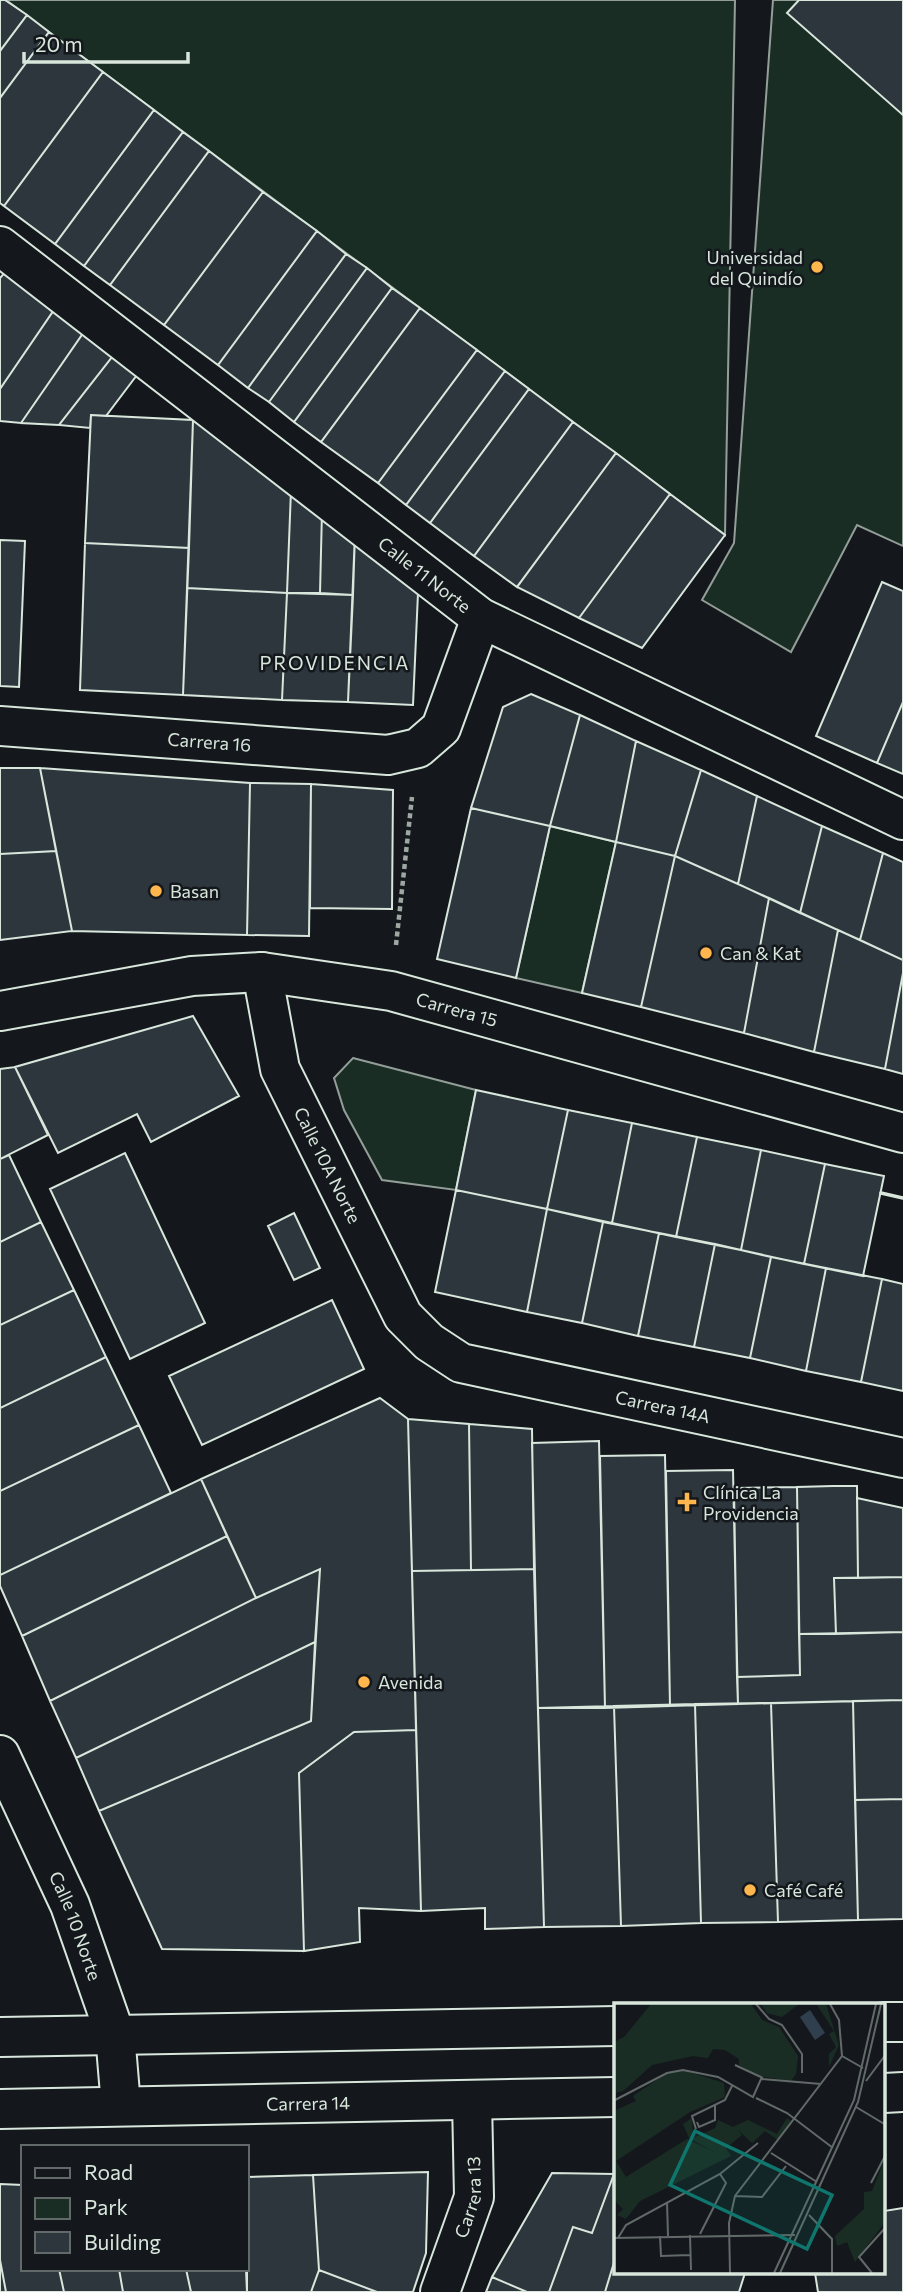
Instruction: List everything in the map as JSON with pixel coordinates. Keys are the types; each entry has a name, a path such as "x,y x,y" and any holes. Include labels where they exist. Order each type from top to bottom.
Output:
{"street":[{"name":"Calle 11 Norte","path":"0,246 481,618 903,820"},
{"path":"418,748 441,728 481,618"},
{"name":"Carrera 16","path":"0,726 388,755 418,748"},
{"name":"Carrera 15","path":"0,1011 192,976 262,972 391,991 903,1133"},
{"name":"Calle 10A Norte","path":"262,972 280,1069 403,1316 429,1342"},
{"name":"Carrera 14A","path":"429,1342 461,1363 903,1458"},
{"name":"Calle 10 Norte","path":"0,1755 69,1905 115,2034 121,2106"},
{"path":"0,2037 614,2026"},
{"name":"Carrera 14","path":"0,2109 614,2097"},
{"name":"Carrera 13","path":"440,2292 474,2197 472,2100"}],"path":[{"path":"391,991 418,748"}],"green space":[{"path":"6,0 735,0 725,535"},
{"name":"Universidad del Quindío","path":"773,0 799,0 903,115 903,546 857,525 791,652 702,600 734,543"},
{"path":"550,826 616,842 582,993 516,978"},
{"path":"353,1058 476,1090 456,1190 382,1180 344,1110 334,1078"}],"building":[{"path":"0,0 5,0 27,15 0,51"},
{"path":"799,0 903,0 903,115 787,13"},
{"path":"27,15 49,32 0,98 0,51"},
{"path":"49,32 103,72 4,206 0,203 0,98"},
{"path":"103,72 154,110 55,244 4,206"},
{"path":"154,110 183,132 84,266 55,244"},
{"path":"183,132 209,151 110,285 84,266"},
{"path":"209,151 263,192 164,325 110,285"},
{"path":"263,192 317,231 218,365 164,325"},
{"path":"317,231 346,254 248,388 218,365"},
{"path":"346,254 367,268 269,402 248,388"},
{"path":"367,268 392,288 294,422 269,402"},
{"path":"7,270 56,307 0,389 0,278"},
{"path":"392,288 420,308 321,442 294,422"},
{"path":"56,307 86,329 21,423 0,421 0,389"},
{"path":"420,308 477,350 378,483 321,442"},
{"path":"86,329 116,352 59,425 21,423"},
{"path":"477,350 505,371 406,505 378,483"},
{"path":"116,352 140,371 106,416 91,415 90,428 59,425"},
{"path":"505,371 529,389 430,523 406,505"},
{"path":"529,389 573,422 474,556 430,523"},
{"path":"91,415 193,420 189,548 85,543"},
{"path":"193,420 291,490 287,593 187,588"},
{"path":"573,422 616,453 517,587 474,556"},
{"path":"616,453 670,494 579,618 517,587"},
{"path":"291,490 322,511 320,593 287,593"},
{"path":"670,494 725,535 642,648 579,618"},
{"path":"322,511 355,533 353,595 320,593"},
{"path":"355,533 418,593 413,705 348,702"},
{"path":"0,540 25,541 19,687 0,686"},
{"path":"85,543 189,548 183,695 80,690"},
{"path":"882,582 903,591 903,702 877,763 816,736"},
{"path":"187,588 287,593 282,700 183,695"},
{"path":"287,593 353,595 348,702 282,700"},
{"path":"531,694 580,715 550,826 471,808 503,707"},
{"path":"903,702 903,774 877,763"},
{"path":"580,715 636,741 616,842 550,826"},
{"path":"636,741 701,770 675,856 616,842"},
{"path":"0,768 40,768 56,851 0,854"},
{"name":"Basan","path":"40,768 250,783 247,935 72,931"},
{"path":"701,770 757,796 738,884 675,856"},
{"path":"250,783 311,784 309,936 247,935"},
{"path":"311,784 393,790 392,909 310,908"},
{"path":"757,796 822,826 800,913 738,884"},
{"path":"471,808 550,826 516,978 437,959"},
{"path":"822,826 883,853 860,940 800,913"},
{"path":"616,842 675,856 641,1007 582,993"},
{"path":"56,851 72,931 0,940 0,854"},
{"path":"883,853 903,862 903,960 860,940"},
{"name":"Can & Kat","path":"675,856 769,898 744,1033 641,1007"},
{"path":"769,898 838,930 814,1052 744,1033"},
{"path":"838,930 903,960 903,973 885,1069 814,1052"},
{"path":"903,973 903,1074 885,1069"},
{"path":"193,1016 239,1096 151,1142 137,1114 58,1153 15,1067"},
{"path":"15,1067 48,1135 0,1159 0,1069"},
{"path":"476,1090 568,1110 547,1209 456,1190"},
{"path":"568,1110 632,1123 612,1223 547,1209"},
{"path":"632,1123 697,1137 676,1237 612,1223"},
{"path":"697,1137 761,1150 741,1250 676,1237"},
{"path":"761,1150 825,1164 804,1264 741,1250"},
{"path":"125,1153 205,1323 130,1359 50,1189"},
{"path":"9,1155 41,1222 0,1242 0,1159"},
{"path":"825,1164 884,1176 863,1276 804,1264"},
{"path":"456,1190 547,1209 527,1312 435,1292"},
{"path":"547,1209 603,1222 582,1323 527,1312"},
{"path":"294,1213 320,1268 294,1280 268,1226"},
{"path":"41,1222 74,1290 0,1325 0,1242"},
{"path":"603,1222 659,1233 638,1336 582,1323"},
{"path":"659,1233 715,1244 694,1347 638,1336"},
{"path":"715,1244 771,1257 750,1358 694,1347"},
{"path":"771,1257 826,1268 806,1371 750,1358"},
{"path":"826,1268 882,1279 861,1382 806,1371"},
{"path":"882,1279 903,1284 903,1391 861,1382"},
{"path":"74,1290 106,1357 0,1408 0,1325"},
{"path":"332,1300 364,1369 202,1445 169,1376"},
{"path":"106,1357 139,1425 0,1491 0,1408"},
{"name":"Avenida","path":"380,1398 408,1419 416,1730 354,1732 299,1773 304,1951 162,1949 99,1811 311,1721 320,1569 256,1598 201,1479"},
{"path":"408,1419 469,1424 471,1570 412,1571"},
{"path":"469,1424 532,1429 534,1569 471,1570"},
{"path":"139,1425 171,1493 0,1575 0,1491"},
{"path":"599,1441 605,1708 538,1708 532,1443"},
{"path":"665,1455 670,1706 605,1708 600,1456"},
{"path":"733,1470 738,1704 670,1706 666,1471"},
{"path":"201,1479 227,1536 22,1636 0,1586 0,1575"},
{"path":"857,1486 858,1578 834,1578 836,1634 799,1634 797,1487"},
{"path":"797,1487 800,1675 737,1677 734,1488"},
{"path":"857,1498 903,1508 903,1577 858,1578"},
{"path":"227,1536 256,1598 50,1701 22,1636"},
{"path":"320,1569 315,1642 76,1758 50,1701"},
{"path":"534,1569 544,1927 485,1929 485,1908 421,1911 412,1571"},
{"path":"903,1577 903,1632 836,1634 834,1578"},
{"path":"903,1632 903,1700 738,1704 737,1677 800,1675 799,1634"},
{"path":"315,1642 311,1721 99,1811 76,1758"},
{"path":"903,1700 903,1799 855,1800 853,1701"},
{"path":"853,1701 858,1920 778,1922 771,1703"},
{"path":"771,1703 778,1922 701,1923 695,1704"},
{"path":"695,1704 701,1923 621,1926 614,1706"},
{"path":"614,1706 621,1926 544,1927 538,1708"},
{"path":"416,1730 421,1911 359,1908 360,1942 304,1951 299,1773 354,1732"},
{"path":"903,1799 903,1919 858,1920 855,1800"},
{"path":"428,2172 426,2253 413,2292 377,2292 319,2270 313,2175"},
{"path":"552,2173 614,2174 592,2233 573,2227 549,2292 527,2292 492,2277"},
{"path":"614,2174 614,2263 605,2292 549,2292 573,2227 592,2233"},
{"path":"313,2175 319,2270 311,2292 247,2292 248,2177"},
{"path":"0,2184 21,2185 21,2271 59,2271 64,2292 6,2292 0,2260"},
{"path":"903,2208 903,2292 818,2292 815,2274 886,2274 886,2211"},
{"path":"0,2260 6,2292 0,2292"},
{"path":"614,2263 614,2274 745,2274 739,2292 605,2292"},
{"path":"319,2270 377,2292 311,2292"},
{"path":"59,2271 119,2271 123,2292 64,2292"},
{"path":"119,2271 186,2271 191,2292 123,2292"},
{"path":"186,2271 246,2271 247,2292 191,2292"},
{"path":"492,2277 527,2292 486,2292"}],"wall":[{"path":"881,1193 903,1198"}],"place":[{"name":"Universidad del Quindío","path":"817,267"},
{"name":"Basan","path":"156,891"},
{"name":"Can & Kat","path":"706,953"},
{"name":"Clínica La Providencia","path":"687,1502"},
{"name":"Avenida","path":"364,1682"},
{"name":"Café Café","path":"750,1890"}],"district":[{"name":"PROVIDENCIA","path":"335,662"}]}
